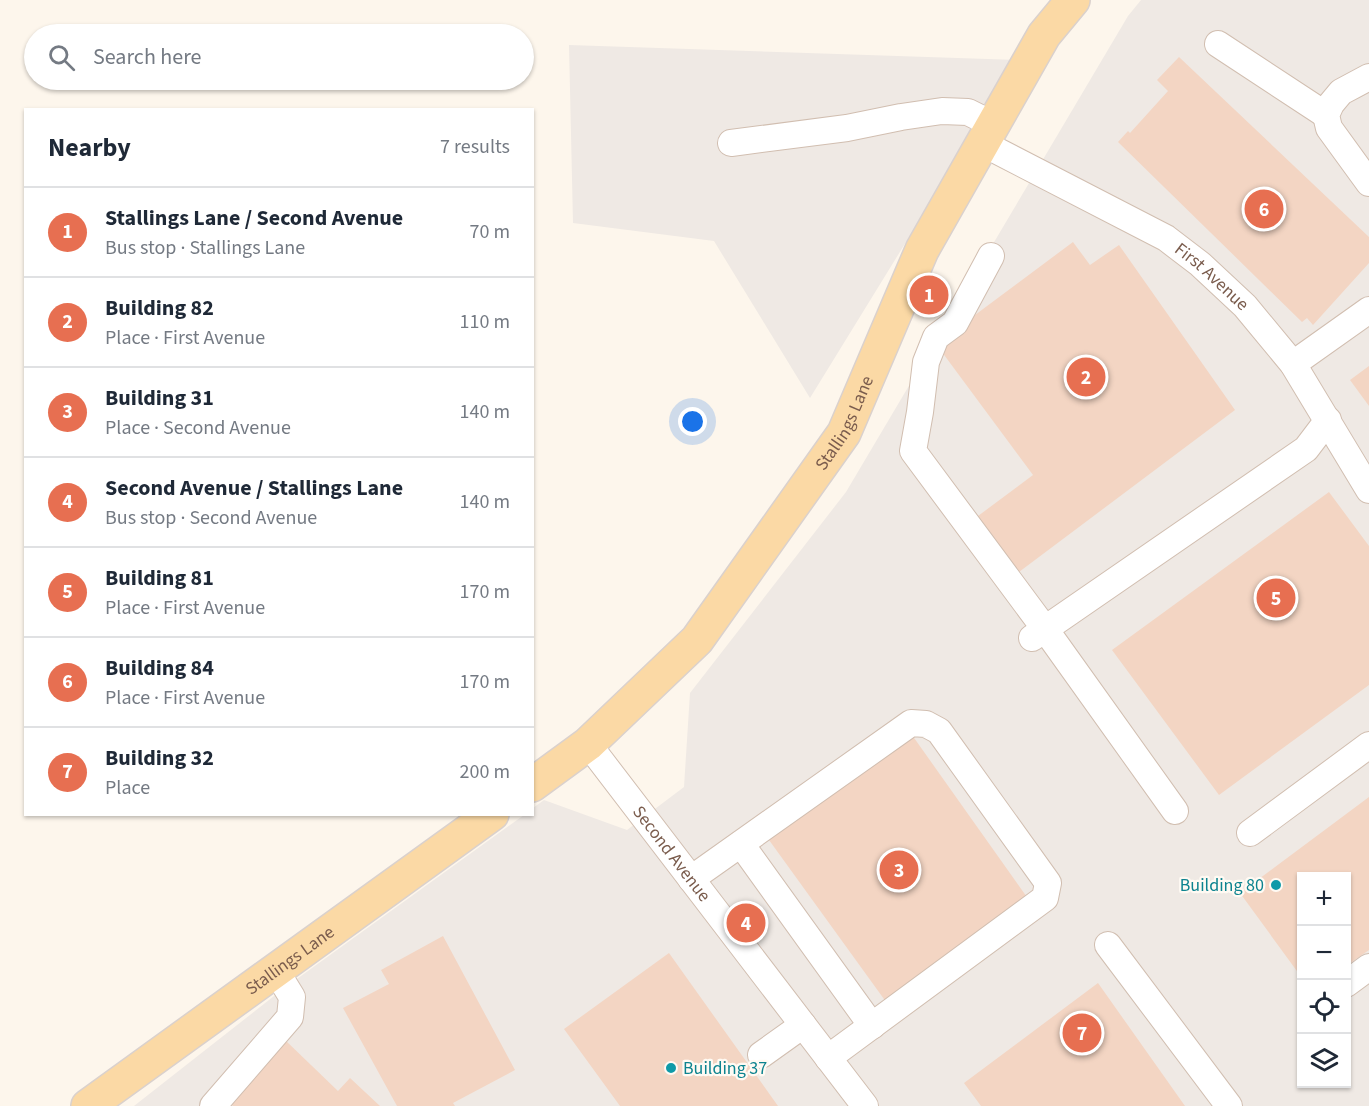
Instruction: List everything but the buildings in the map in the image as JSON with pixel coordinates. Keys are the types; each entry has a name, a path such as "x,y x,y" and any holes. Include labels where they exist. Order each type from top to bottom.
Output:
{"main road":[{"name":"Stallings Lane","path":"534,784 588,744 697,640 844,433 922,250 1044,35 1072,0"},
{"name":"Stallings Lane","path":"88,1106 489,816"}],"street":[{"path":"1218,44 1326,115"},
{"path":"1369,77 1341,92 1331,104 1326,115 1329,128 1369,183"},
{"name":"First Avenue","path":"731,143 847,128 942,111 968,112 987,134 1166,238 1200,264 1245,306 1293,364 1369,490"},
{"path":"991,256 955,323 936,337 926,362 913,451 1039,634 1175,811"},
{"path":"1293,364 1369,310"},
{"path":"1039,634 1306,449 1328,420"},
{"path":"692,879 911,723 926,724 939,732 1048,883 1045,898 828,1058"},
{"name":"Second Avenue","path":"588,744 865,1106"},
{"path":"1250,833 1369,745"},
{"path":"741,844 872,1026"},
{"path":"1108,945 1228,1106"},
{"path":"1351,981 1369,968"},
{"path":"213,1106 290,1017 292,997 276,970"},
{"path":"761,1055 803,1025"}],"shaded area":[{"path":"1141,0 1369,0 1369,1106 134,1106 283,989 523,816 534,816 534,807 544,800 627,830 684,787 690,693 846,492 1128,16"},
{"path":"569,45 1018,60 810,398 714,241 573,223"}],"place":[{"name":"Building 84","path":"1264,209"},
{"name":"Stallings Lane / Second Avenue","path":"929,295"},
{"name":"Building 82","path":"1086,377"},
{"name":"Building 81","path":"1276,598"},
{"name":"Building 31","path":"899,870"},
{"name":"Building 80","path":"1276,885"},
{"name":"Second Avenue / Stallings Lane","path":"746,923"},
{"name":"Building 32","path":"1082,1033"},
{"name":"Building 37","path":"671,1068"}]}
